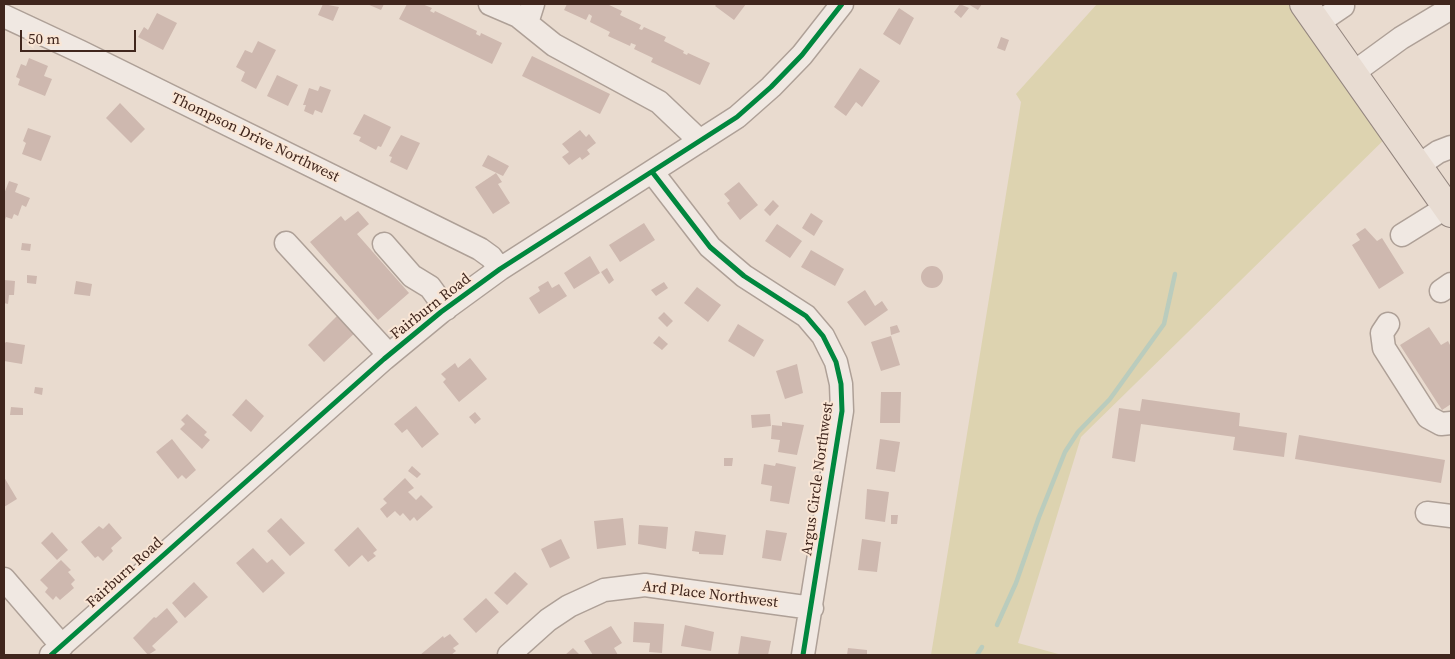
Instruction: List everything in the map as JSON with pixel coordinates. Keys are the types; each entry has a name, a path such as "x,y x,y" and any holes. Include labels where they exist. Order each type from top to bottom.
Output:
{"main road":[{"path":"1311,14 1449,210"}],"street":[{"path":"490,4 518,16 530,14 554,45 659,102 700,141"},
{"name":"Fairburn Road","path":"57,651 389,354 446,309 500,270 736,117 771,87 802,56 842,4"},
{"path":"1311,14 1343,6"},
{"path":"1353,73 1401,38 1451,8"},
{"name":"Thompson Drive Northwest","path":"4,16 81,52 480,249 491,258 500,270"},
{"path":"1418,166 1438,152 1451,147"},
{"name":"Argus Circle Northwest","path":"653,172 710,247 744,276 806,316 823,336 836,362 841,384 842,411 804,655"},
{"path":"1402,235 1449,210"},
{"path":"286,243 389,354"},
{"path":"384,244 412,276 430,287 446,309"},
{"path":"1388,324 1382,333 1384,348 1389,356 1428,417 1441,424 1451,423"},
{"path":"1427,513 1451,516"},
{"path":"4,579 57,651"},
{"name":"Ard Place Northwest","path":"509,655 548,620 569,606 604,590 645,585 812,608"}],"shaded area":[{"path":"1097,4 1315,4 1397,127 1081,437 1018,643 1062,655 931,655 1021,102 1016,94"}],"building":[{"path":"323,4 339,7 333,21 318,15"},
{"path":"367,4 384,4 381,10"},
{"path":"407,4 422,4 432,8 430,11 434,13 435,11 477,31 476,34 480,36 481,33 502,43 492,64 399,19"},
{"path":"567,4 607,4 622,11 620,15 641,25 639,29 642,30 644,27 666,37 664,41 684,51 683,53 687,55 688,53 710,63 700,85 651,62 653,58 634,49 636,45 631,43 630,46 608,36 610,32 590,22 592,16 589,14 586,20 564,10"},
{"path":"717,4 746,4 734,20 715,6"},
{"path":"960,4 969,8 961,18 954,12"},
{"path":"968,4 982,4 978,10"},
{"path":"899,8 914,18 900,45 883,34"},
{"path":"157,13 177,23 163,50 138,37 144,27 148,30"},
{"path":"1001,37 1009,40 1005,51 997,48"},
{"path":"258,41 276,50 256,89 241,81 245,72 236,67 245,50 252,53"},
{"path":"532,56 610,94 600,114 522,76"},
{"path":"29,58 48,66 44,76 52,79 45,96 18,85 20,79 16,77 21,64 26,66"},
{"path":"860,68 880,81 862,107 856,102 846,116 834,107"},
{"path":"277,75 298,85 288,106 267,96"},
{"path":"320,86 331,90 322,113 315,110 313,115 304,111 306,105 303,105 309,88 318,91"},
{"path":"120,103 145,129 131,143 106,118"},
{"path":"364,114 391,127 381,147 378,146 376,150 359,141 361,137 353,134"},
{"path":"28,128 51,136 41,161 22,154 26,143 23,141"},
{"path":"580,130 586,137 589,134 596,143 587,150 590,154 582,160 580,157 569,165 562,157 569,152 562,144"},
{"path":"401,135 420,143 407,170 390,162 392,157 389,156"},
{"path":"488,155 509,166 503,176 482,166"},
{"path":"496,173 502,182 498,184 510,203 493,214 475,187"},
{"path":"9,181 18,184 15,192 30,198 26,207 22,205 18,216 14,214 12,219 6,217 5,220 4,194"},
{"path":"739,182 758,205 740,220 727,203 730,201 724,194"},
{"path":"773,200 779,206 770,216 764,210"},
{"path":"358,211 369,224 357,234 409,293 378,320 310,242 341,216 345,221"},
{"path":"811,213 823,221 814,236 802,228"},
{"path":"644,223 655,240 620,262 609,245"},
{"path":"777,224 802,241 790,258 765,241"},
{"path":"1365,228 1377,241 1382,238 1404,273 1379,289 1352,245 1360,240 1356,234"},
{"path":"22,243 31,244 30,251 21,250"},
{"path":"811,250 844,269 835,286 801,267"},
{"path":"590,256 600,273 574,289 564,273"},
{"path":"928,266 936,266 943,273 943,281 936,288 928,288 921,281 921,273"},
{"path":"607,268 614,280 609,284 601,272"},
{"path":"27,275 37,276 36,284 27,283"},
{"path":"4,280 15,281 14,295 9,295 8,304 4,303"},
{"path":"76,281 92,284 90,296 74,294"},
{"path":"548,281 552,288 559,284 567,296 539,314 529,298 540,291 538,287"},
{"path":"664,282 668,288 656,296 651,290"},
{"path":"697,287 721,305 708,322 684,303"},
{"path":"865,290 875,306 882,301 888,310 865,326 847,302"},
{"path":"341,312 358,330 324,362 308,345"},
{"path":"664,312 673,321 667,327 658,318"},
{"path":"738,324 764,340 754,357 728,341"},
{"path":"897,325 900,332 891,335 890,327"},
{"path":"1429,327 1441,345 1448,341 1451,347 1451,404 1442,410 1400,345"},
{"path":"659,336 668,344 662,350 653,343"},
{"path":"891,336 900,365 881,371 871,342"},
{"path":"6,342 25,345 22,364 4,361 4,344"},
{"path":"470,358 487,379 459,402 443,382 446,379 441,374 455,363 458,368"},
{"path":"797,364 803,393 785,399 776,371"},
{"path":"35,387 43,388 42,395 34,393"},
{"path":"881,392 901,392 900,423 880,423"},
{"path":"246,399 264,416 251,432 232,415"},
{"path":"1142,399 1240,413 1239,426 1287,433 1284,457 1233,450 1235,437 1141,424 1135,462 1112,458 1119,408 1140,411"},
{"path":"416,406 439,434 422,448 407,429 402,433 394,424"},
{"path":"11,407 23,408 23,415 10,415"},
{"path":"475,412 481,419 475,424 469,417"},
{"path":"187,414 207,432 204,435 210,440 202,449 180,429 185,424 181,420"},
{"path":"770,414 771,426 752,428 751,415"},
{"path":"782,422 804,425 797,455 778,452 780,440 771,439 772,425 782,426"},
{"path":"1299,435 1445,460 1441,483 1295,459"},
{"path":"172,439 196,470 186,479 182,475 178,479 156,452"},
{"path":"880,439 900,442 895,472 876,469"},
{"path":"724,458 733,458 732,466 724,466"},
{"path":"776,463 796,467 789,504 770,501 772,486 761,484 764,464 775,466"},
{"path":"412,466 421,474 417,478 408,471"},
{"path":"4,477 17,499 4,507"},
{"path":"405,478 414,488 408,492 416,500 421,495 433,507 417,521 414,517 410,521 403,513 400,516 395,511 387,518 380,509 387,503 383,499"},
{"path":"867,489 889,492 885,522 865,519"},
{"path":"891,515 898,515 897,524 891,524"},
{"path":"281,518 305,543 290,556 267,531"},
{"path":"623,518 626,545 597,549 594,521"},
{"path":"109,523 122,538 111,548 113,551 103,561 98,556 95,558 81,542 99,526 103,529"},
{"path":"639,525 668,527 666,549 638,544"},
{"path":"358,527 377,550 373,553 376,556 368,562 362,555 349,567 334,550"},
{"path":"766,530 787,533 781,561 762,558"},
{"path":"695,531 726,535 723,555 699,554 699,552 692,551"},
{"path":"52,532 68,550 57,560 41,543"},
{"path":"561,539 570,558 550,568 541,549"},
{"path":"862,539 881,542 877,572 858,570"},
{"path":"253,548 267,563 272,559 285,573 263,593 236,563"},
{"path":"61,560 71,570 68,572 75,580 71,584 74,588 60,600 56,596 53,600 45,592 48,588 40,580"},
{"path":"515,572 528,584 507,605 494,593"},
{"path":"194,582 208,597 185,618 172,603"},
{"path":"486,598 499,612 476,633 463,619"},
{"path":"167,608 178,622 152,646 156,650 148,655 133,638 154,617 156,618"},
{"path":"634,622 664,624 662,653 649,652 650,643 633,642"},
{"path":"685,625 714,632 711,651 681,646"},
{"path":"611,626 622,643 614,648 618,655 593,655 584,641"},
{"path":"450,634 459,644 453,648 456,651 451,655 420,655 443,636 444,638"},
{"path":"741,636 771,641 768,655 738,655"},
{"path":"573,648 580,655 565,655"},
{"path":"848,648 867,650 867,655 847,655"}],"waterway":[{"path":"997,625 1016,583 1039,517 1065,452 1078,432 1110,399 1164,324 1175,274"},
{"path":"977,655 982,647"}],"cycle path":[{"path":"51,655 384,359 441,312 500,269 737,117 771,87 802,55 842,4"},
{"path":"653,173 710,247 744,276 806,316 823,336 836,362 841,384 842,411 803,655"}]}
